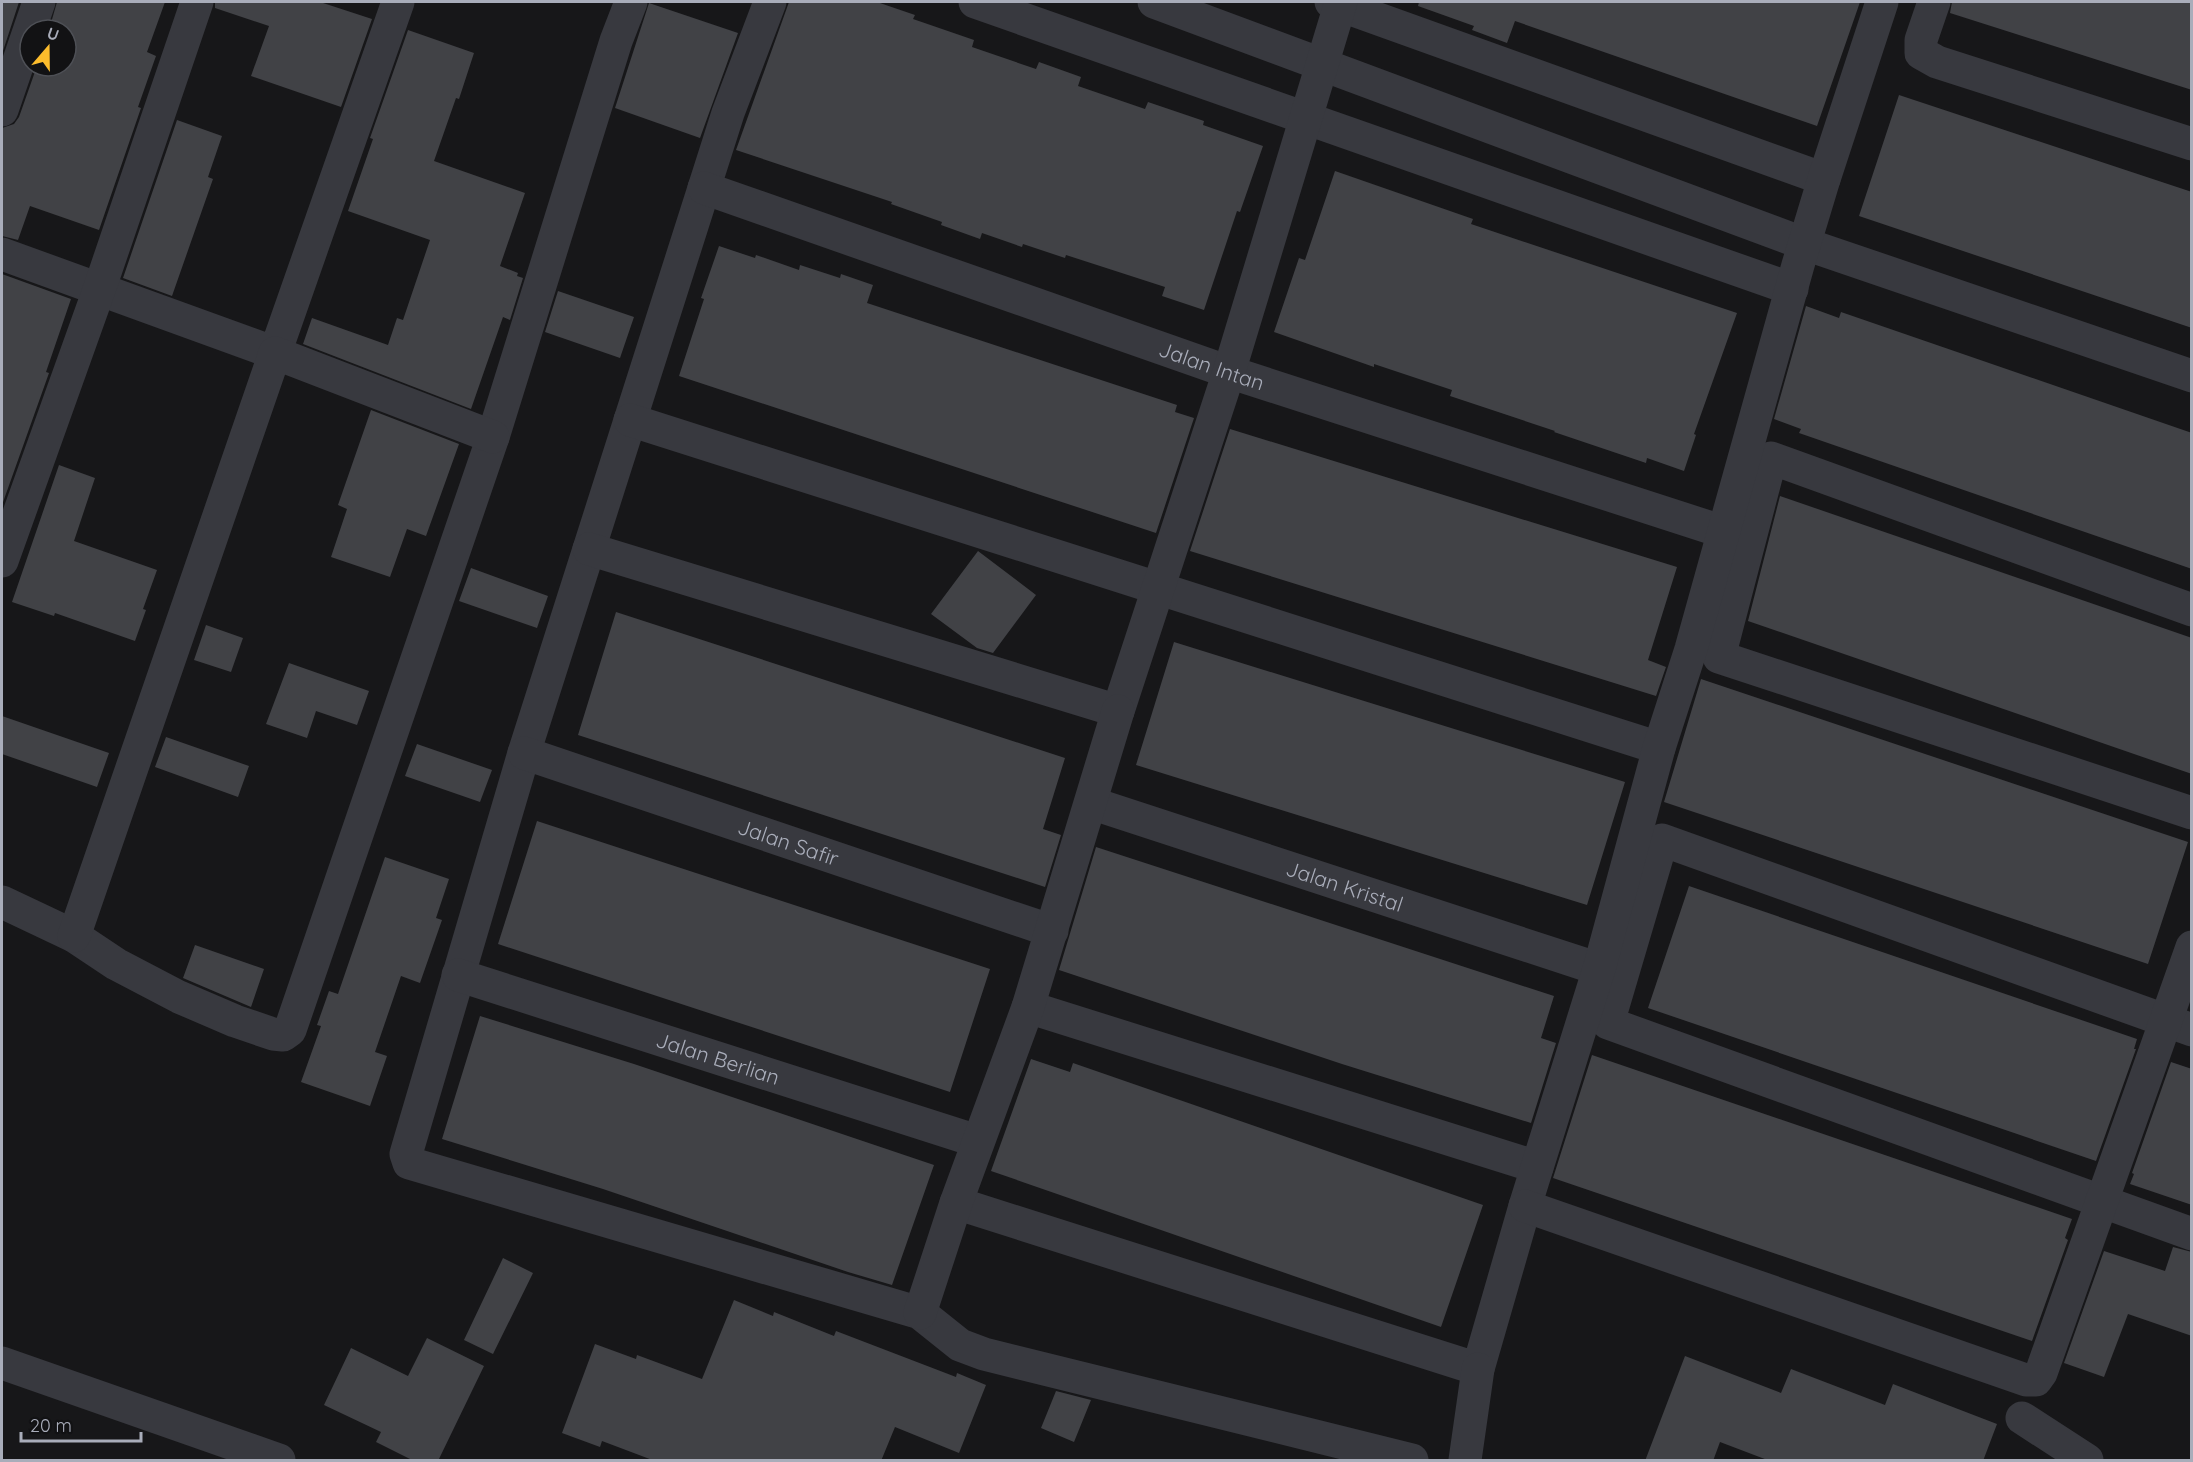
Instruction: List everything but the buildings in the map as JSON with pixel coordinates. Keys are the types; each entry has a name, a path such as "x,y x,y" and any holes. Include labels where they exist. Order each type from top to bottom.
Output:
{"street":[{"path":"2,110 39,2"},
{"path":"2,561 99,290 197,2"},
{"path":"74,936 398,2"},
{"path":"2,902 74,936 126,970 235,1022 273,1034 284,1035 290,1030 493,437 631,2"},
{"path":"770,2 728,113 524,753 406,1154 410,1163 920,1313 960,1345 984,1354 1412,1461"},
{"path":"975,2 1792,290"},
{"path":"1154,2 1805,244 2192,376"},
{"path":"1465,1461 1478,1369 1525,1206 1599,969 1659,747 1691,650 1824,179 1882,2"},
{"path":"1934,2 1921,39 1922,52 1937,62 2192,144"},
{"path":"920,1313 977,1141 1028,1007 1118,711 1228,372 1306,117 1338,3 1824,179"},
{"name":"Jalan Intan","path":"704,188 1228,372 1724,532"},
{"path":"2,254 275,353 493,437"},
{"path":"630,420 1659,747"},
{"path":"2192,610 1771,458 1719,657 2192,813"},
{"path":"590,549 1118,711"},
{"name":"Jalan Safir","path":"524,753 1052,931"},
{"name":"Jalan Kristal","path":"1090,803 1599,969"},
{"path":"2179,1025 1662,840 1608,1023 2192,1234"},
{"path":"1525,1206 2026,1380 2036,1380 2042,1373 2101,1201 2179,1025 2192,947"},
{"name":"Jalan Berlian","path":"458,975 977,1141"},
{"path":"1028,1007 1537,1167"},
{"path":"956,1203 1478,1369"},
{"path":"2,1363 279,1461"},
{"path":"2022,1418 2087,1461"}]}
